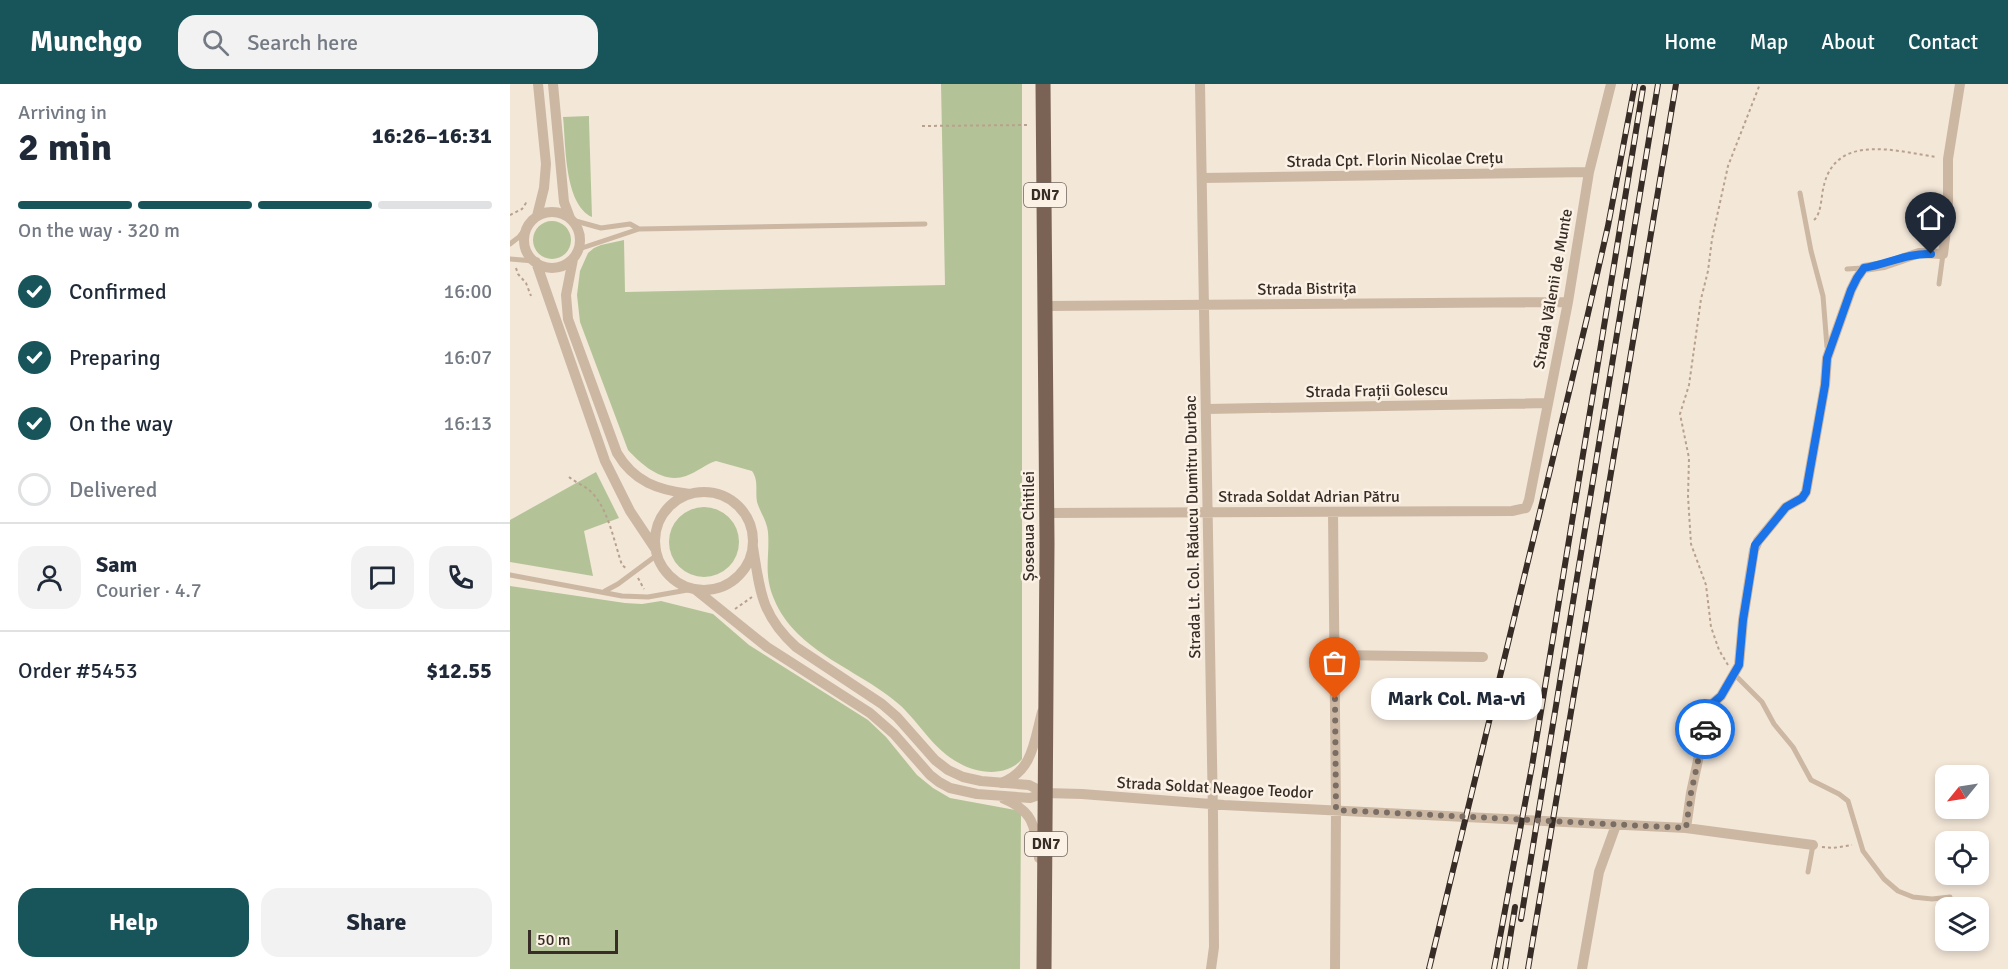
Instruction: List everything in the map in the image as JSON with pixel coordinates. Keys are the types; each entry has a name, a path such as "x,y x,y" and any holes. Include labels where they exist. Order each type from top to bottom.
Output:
{"main road":[{"name":"Șoseaua Chitilei","path":"1044,84 1047,306 1044,969"}],"street":[{"path":"538,84 546,164 544,188 533,220 526,230 526,250 535,261 605,461 630,511 657,552 667,573 683,585 694,589 709,590 722,587 734,580 746,566 753,547"},
{"path":"553,84 564,202 580,234 566,295 568,319 617,453 624,464 645,482 668,491 690,494 706,492 722,495 736,504 746,516 752,531 760,592 768,612 784,636 811,658 882,704 897,717 935,760 948,770 963,777 1029,785 1045,793"},
{"name":"Strada Lt. Col. Răducu Dumitru Durbac","path":"1200,84 1213,804 1214,924 1211,969"},
{"name":"Strada Vălenii de Munte","path":"1529,500 1568,302 1589,172 1611,84"},
{"path":"1686,828 1707,718 1712,704 1721,696 1735,675 1741,660 1743,620 1755,545 1786,507 1802,498 1806,492 1825,385 1827,358 1851,290 1864,268 1884,265 1918,253 1943,254 1948,213 1948,159 1959,84"},
{"name":"Strada Cpt. Florin Nicolae Crețu","path":"1202,178 1589,172"},
{"path":"533,220 554,212 571,219"},
{"path":"535,261 551,268 567,264 576,254"},
{"name":"Strada Bistrița","path":"1047,306 1568,302"},
{"name":"Strada Frații Golescu","path":"1207,409 1548,403"},
{"path":"657,552 656,536 663,516 677,500 690,494"},
{"name":"Strada Soldat Adrian Pătru","path":"1047,513 1520,511 1526,508 1529,500"},
{"path":"1333,512 1335,969"},
{"path":"694,589 767,647 870,713 894,734 939,782 950,788 1001,798 1030,798 1045,793"},
{"path":"1334,655 1483,657"},
{"path":"1001,783 1014,777 1029,761 1045,701"},
{"name":"Strada Soldat Neagoe Teodor","path":"1045,793 1213,804 1686,828 1813,845"},
{"path":"1001,798 1020,807 1034,825 1045,895"},
{"path":"1582,969 1599,872 1616,825"}],"lane":[{"path":"1800,194 1823,296 1827,358"},
{"path":"571,219 601,228 630,224 639,229"},
{"path":"510,244 533,220"},
{"path":"576,254 639,229 925,224"},
{"path":"1940,284 1943,254"},
{"path":"511,259 535,261"},
{"path":"1847,269 1864,268"},
{"path":"605,591 633,573 657,552"},
{"path":"510,574 622,596 648,597 694,589"},
{"path":"1735,675 1762,702 1774,724 1793,747 1811,780 1848,801 1860,843 1875,869 1898,891 1919,898 1935,897"},
{"path":"1808,872 1813,845"}],"path":[{"path":"1735,675 1719,650 1711,627 1706,585 1691,544 1688,496 1689,458 1680,414 1689,385 1712,239 1728,166 1760,84"},
{"path":"922,126 1044,125"},
{"path":"1806,222 1817,218 1828,172 1835,163 1852,152 1872,148 1948,159"},
{"path":"511,259 531,296"},
{"path":"568,477 588,489 599,502 605,511 622,565 642,583 648,597"},
{"path":"729,615 740,604 760,592"},
{"path":"1813,845 1833,848 1860,843"}],"green space":[{"path":"941,84 1022,84 1022,759 1008,769 992,772 975,770 950,758 901,706 885,693 813,647 784,618 774,599 769,581 768,532 757,502 756,482 752,471 716,461 686,476 669,477 646,467 628,450 580,322 577,295 580,271 588,253 601,245 624,240 625,292 945,285"},
{"path":"589,116 592,217 576,200 571,187 563,117"},
{"path":"552,221 565,227 571,240 565,253 552,259 539,253 533,240 539,227"},
{"path":"596,472 619,518 584,531 593,576 510,562 510,520"},
{"path":"704,507 717,510 729,517 736,529 739,542 736,555 729,567 717,574 704,577 691,574 679,567 672,555 669,542 672,529 679,517 691,510"},
{"path":"510,586 625,603 642,604 661,601 713,614 749,645 868,720 886,737 917,775 933,788 950,798 1021,811 1020,969 510,969"}],"railway":[{"path":"1429,969 1587,318 1608,226 1635,84"},
{"path":"1521,919 1658,84"},
{"path":"1528,969 1676,84"},
{"path":"1494,969 1532,766 1643,88"},
{"path":"1505,969 1515,907"}],"way so far":[{"path":"1335,699 1336,810 1686,828 1705,729"}],"place":[{"name":"Mark Col. Ma-vi","path":"1335,699"}],"route":[{"path":"1705,729 1712,704 1721,696 1738,670 1742,653 1744,612 1755,545 1786,507 1802,498 1806,492 1825,385 1827,358 1854,283 1864,268 1884,265 1913,254 1931,254"}]}
